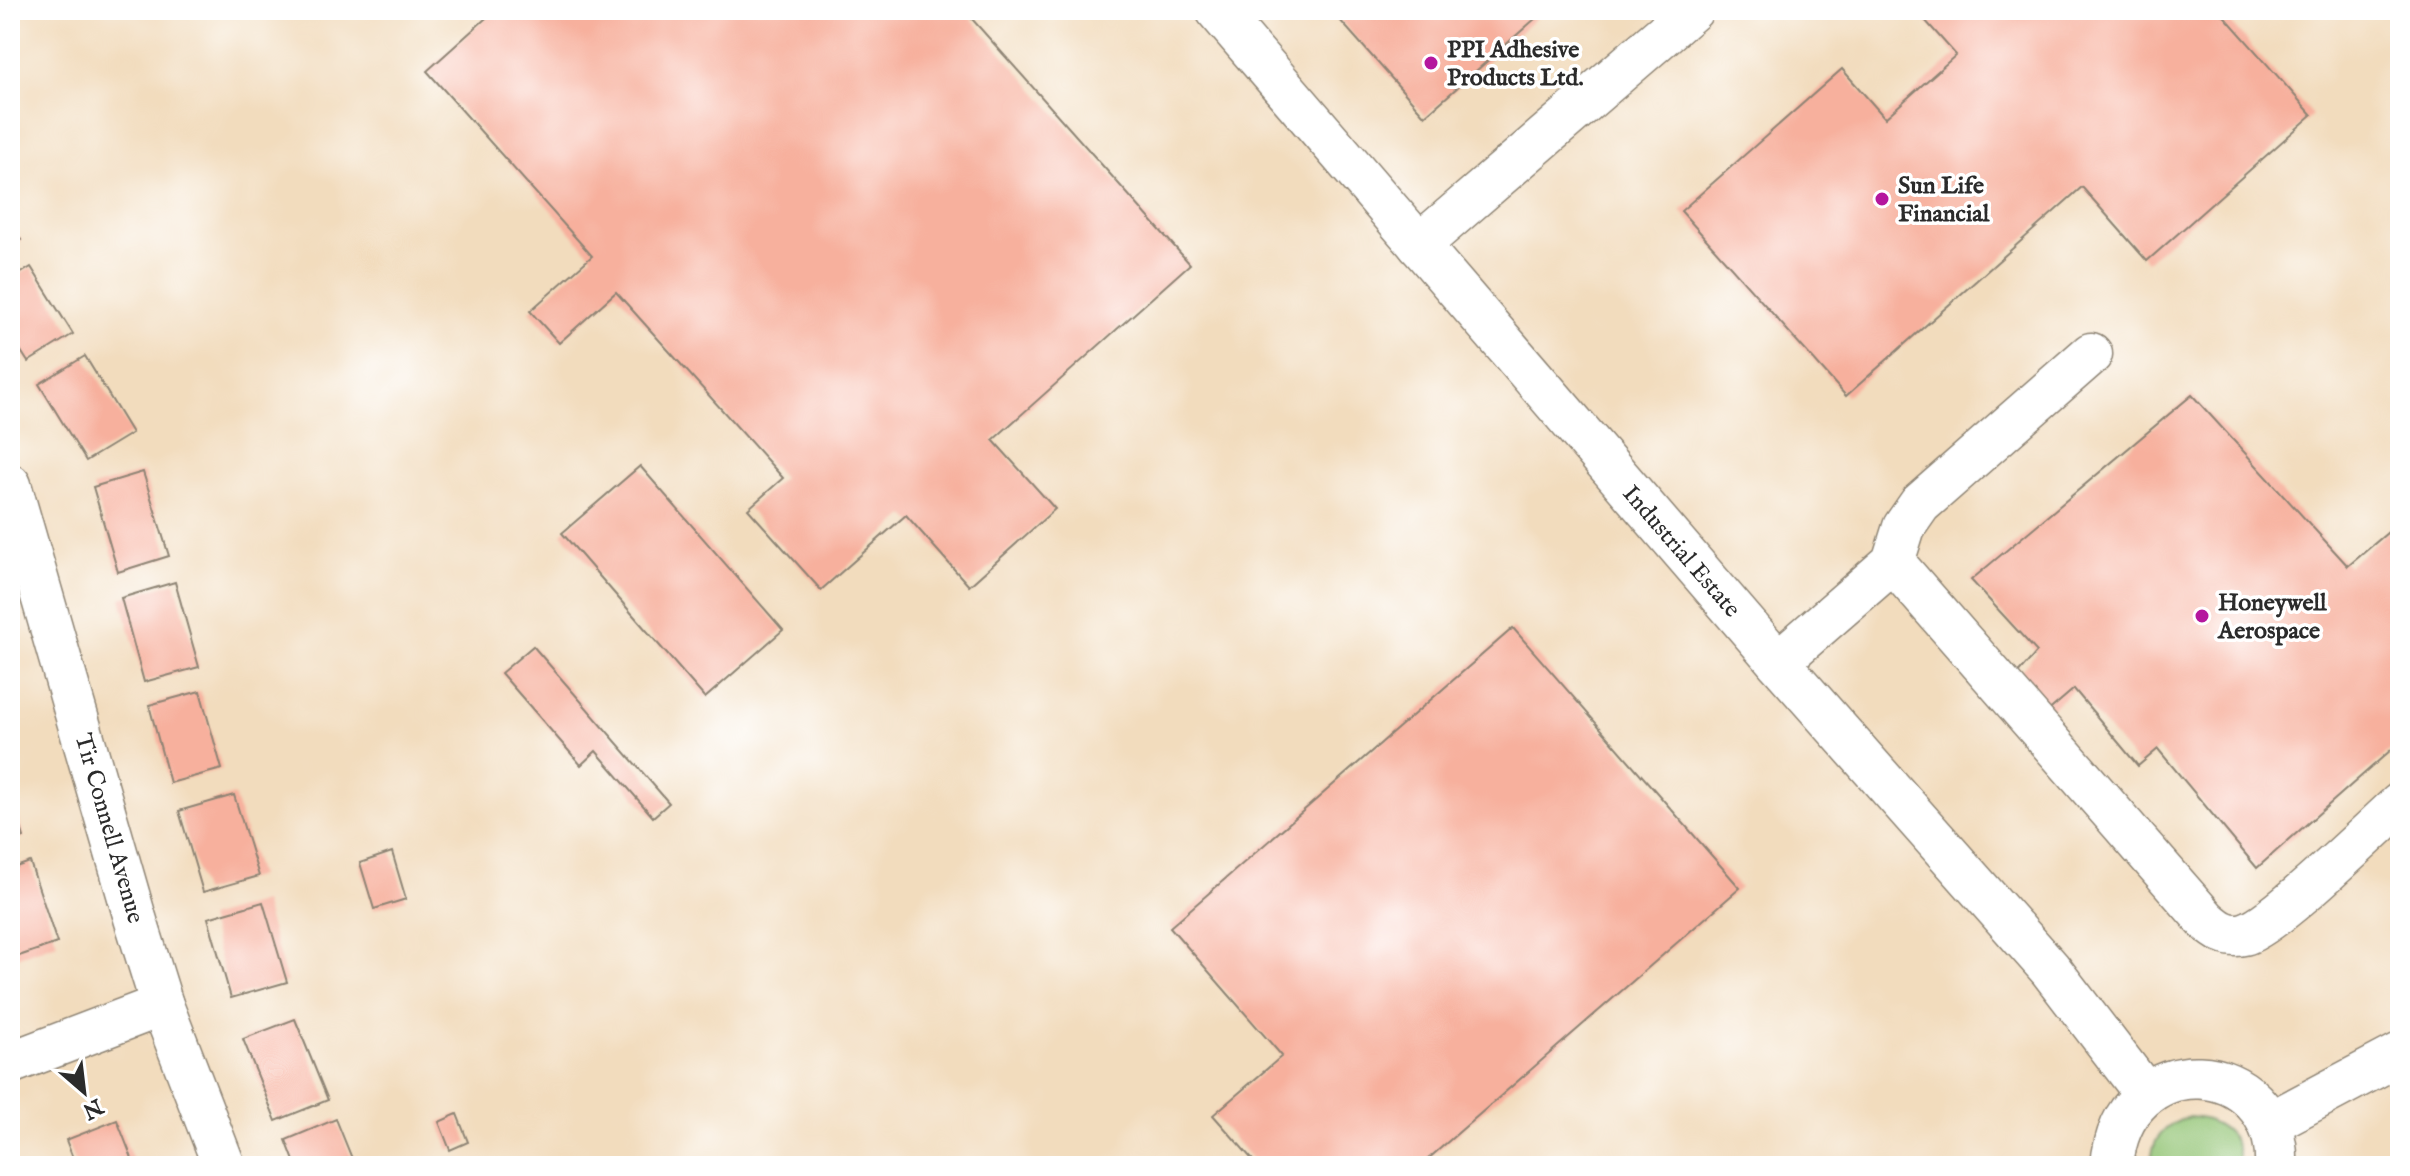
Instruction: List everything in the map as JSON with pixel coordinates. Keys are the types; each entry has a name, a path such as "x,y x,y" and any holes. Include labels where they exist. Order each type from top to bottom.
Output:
{"street":[{"name":"Industrial Estate","path":"1217,10 1778,662 2050,969 2145,1093"},
{"path":"1419,245 1692,10"},
{"path":"1778,662 1893,562 1904,527 1920,504 2091,354"},
{"name":"Tir Connell Avenue","path":"10,485 162,1005 224,1166"},
{"path":"1893,562 2206,920 2220,931 2242,934 2269,920 2400,804"},
{"path":"10,1063 162,1005"},
{"path":"2270,1123 2400,1054"},
{"path":"2112,1166 2114,1139 2126,1113 2145,1093 2182,1078 2223,1082 2256,1104 2270,1123 2276,1166"}],"green space":[{"path":"2189,1117 2209,1121 2225,1130 2236,1145 2238,1166 2152,1166 2153,1148 2161,1134"}],"building":[{"path":"495,10 964,10 1190,264 993,440 1055,509 969,586 906,515 821,590 748,509 783,478 616,292 559,343 530,311 592,256 427,71"},
{"name":"PPI Adhesive Products Ltd.","path":"1331,10 1545,10 1425,116"},
{"name":"Sun Life Financial","path":"1916,10 2219,10 2312,115 2147,261 2082,187 1846,396 1681,211 1842,69 1885,118 1956,55"},
{"path":"10,222 21,240 10,246"},
{"path":"31,267 73,334 28,362 10,334 10,280"},
{"path":"85,356 132,433 86,461 39,384"},
{"name":"Honeywell Aerospace","path":"2192,395 2348,566 2400,522 2400,742 2257,868 2158,749 2138,766 2074,689 2046,713 2015,677 2037,652 1971,580"},
{"path":"640,466 783,630 705,698 562,533"},
{"path":"143,472 169,556 118,572 93,487"},
{"path":"175,582 199,667 144,682 121,598"},
{"path":"1513,628 1740,888 1420,1166 1258,1166 1213,1115 1282,1056 1170,927"},
{"path":"533,646 669,803 653,817 596,751 581,765 501,673"},
{"path":"200,691 222,769 170,783 149,705"},
{"path":"10,793 24,837 10,841"},
{"path":"234,795 259,876 203,892 179,811"},
{"path":"392,852 406,899 374,909 360,863"},
{"path":"30,862 57,943 10,959 10,869"},
{"path":"263,902 287,982 231,998 208,918"},
{"path":"295,1019 328,1100 276,1121 243,1039"},
{"path":"457,1114 468,1142 450,1150 439,1122"},
{"path":"336,1119 355,1166 296,1166 286,1140"},
{"path":"117,1120 135,1166 76,1166 66,1140"}],"place":[{"name":"PPI Adhesive Products Ltd.","path":"1431,63"},
{"name":"Sun Life Financial","path":"1882,199"},
{"name":"Honeywell Aerospace","path":"2202,616"}]}
